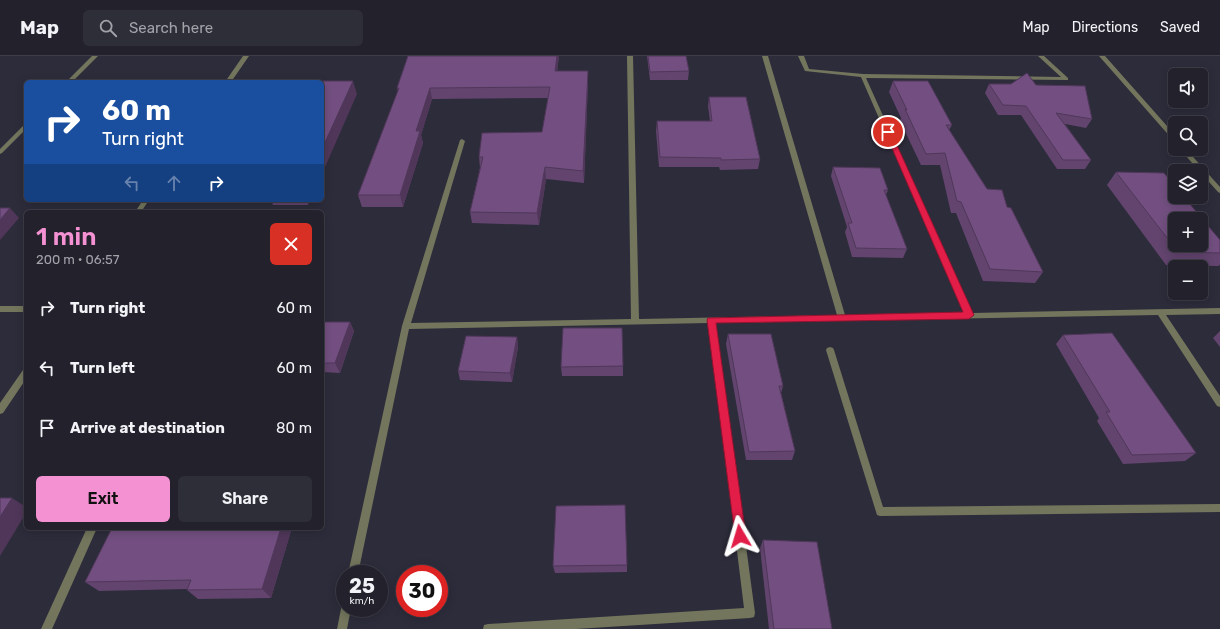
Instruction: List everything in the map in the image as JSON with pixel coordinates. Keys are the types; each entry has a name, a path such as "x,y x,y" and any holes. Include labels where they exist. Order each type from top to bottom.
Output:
{"street":[{"path":"71,80 95,56"},
{"path":"229,80 246,56"},
{"path":"630,56 635,321"},
{"path":"765,56 842,318"},
{"path":"802,56 807,70 863,76 1066,79 1041,56"},
{"path":"1102,56 1168,131"},
{"path":"863,76 969,315"},
{"path":"0,152 24,128"},
{"path":"355,565 406,326 462,141"},
{"path":"1189,156 1220,191"},
{"path":"0,309 24,309"},
{"path":"406,326 1220,311"},
{"path":"1160,312 1220,403"},
{"path":"488,629 750,614 712,320"},
{"path":"830,350 880,512 1220,508"},
{"path":"0,410 24,375"},
{"path":"46,629 91,530"},
{"path":"342,629 344,617"}],"building":[{"path":"408,56 557,56 555,71 588,71 583,171 545,167 537,213 470,212 483,157 479,157 482,133 542,132 550,87 430,88 416,131 420,131 400,195 358,195 399,88 397,88"},
{"path":"648,56 686,56 689,71 650,72"},
{"path":"1027,73 1036,85 1085,86 1092,119 1056,113 1091,160 1063,160 1026,106 1003,105 989,84 1011,84"},
{"path":"324,81 353,81 324,145"},
{"path":"893,81 928,81 952,125 946,125 987,189 1002,190 1007,207 1011,208 1043,272 990,269 961,202 957,201 945,153 926,154"},
{"path":"709,97 746,97 760,159 721,160 721,158 660,157 657,121 712,121"},
{"path":"833,167 880,168 888,190 884,190 907,249 856,248 848,223 852,223"},
{"path":"1116,172 1164,173 1168,178 1168,204 1190,204 1197,212 1168,212 1168,239"},
{"path":"0,208 10,208 0,220"},
{"path":"1208,226 1220,240 1220,253 1178,252 1208,252"},
{"path":"324,322 350,322 335,363 324,363"},
{"path":"563,328 622,328 623,366 561,367"},
{"path":"1112,333 1196,453 1132,455 1106,412 1110,412 1063,335"},
{"path":"728,334 771,334 783,386 779,386 795,451 749,452"},
{"path":"466,336 517,337 510,373 458,371"},
{"path":"0,498 12,498 0,517"},
{"path":"625,505 627,565 553,566 556,506"},
{"path":"111,530 280,530 262,589 187,590 191,580 85,582"},
{"path":"763,540 817,542 832,629 774,629"}],"route":[{"path":"740,536 712,320 969,315 888,132"}]}
